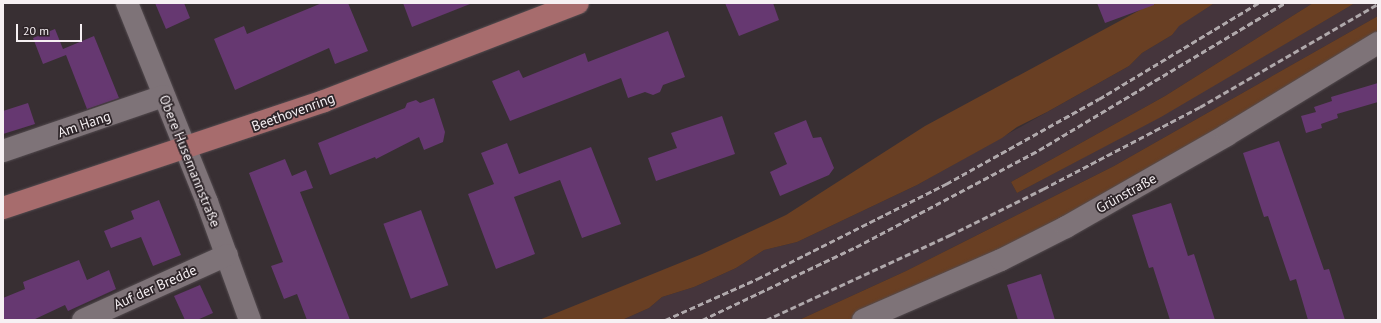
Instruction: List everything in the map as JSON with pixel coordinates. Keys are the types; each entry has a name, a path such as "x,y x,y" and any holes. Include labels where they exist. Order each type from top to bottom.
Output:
{"main road":[{"name":"Beethovenring","path":"3,208 324,101 578,3"}],"street":[{"name":"Obere Husemannstraße","path":"127,3 227,255 250,320"},
{"name":"Grünstraße","path":"863,320 1001,260 1066,227 1187,159 1378,43"},
{"name":"Am Hang","path":"3,151 164,96"},
{"name":"Auf der Bredde","path":"83,320 227,255"}],"shaded area":[{"path":"1153,3 1225,3 1213,4 1179,26 1172,35 1142,53 1129,66 1017,127 1002,138 917,185 797,242 764,250 736,268 694,287 662,297 649,308 622,320 539,320 702,254 786,215 925,126"},
{"path":"1313,3 1165,96 1011,182 1017,193 1161,116 1355,3 1378,3 1378,16 1114,166 906,271 799,320 622,320 649,308 662,297 694,287 736,268 764,250 797,242 917,185 1129,66 1142,53 1172,35 1178,26 1213,4"},
{"path":"1313,3 1355,3 1161,117 1017,193 1011,182 1165,96"},
{"path":"1378,16 1378,36 1091,207 852,320 799,320 906,271 1114,166"}],"building":[{"path":"155,3 184,3 190,18 166,29"},
{"path":"322,3 348,3 368,51 335,64 329,48 235,90 214,39 244,26 247,34"},
{"path":"403,3 470,3 470,4 412,27"},
{"path":"725,3 773,3 779,20 739,36"},
{"path":"1097,3 1154,3 1154,5 1105,23"},
{"path":"55,29 63,49 94,36 119,98 87,109 66,55 43,64 33,38"},
{"path":"668,31 685,77 663,85 660,92 653,95 645,92 628,98 621,78 510,121 492,81 519,70 523,78 585,53 588,62"},
{"path":"1378,83 1378,102 1337,114 1338,118 1321,124 1322,128 1306,133 1301,116 1316,112 1314,107 1332,101 1331,97"},
{"path":"434,98 445,132 443,142 424,150 419,137 376,159 375,157 330,175 318,143 405,108 407,103 416,100 420,103"},
{"path":"28,103 35,124 3,134 3,111"},
{"path":"722,116 735,154 656,181 648,158 677,148 671,133"},
{"path":"806,120 813,138 821,137 834,168 829,175 780,196 770,172 787,164 774,133"},
{"path":"1279,141 1324,270 1329,269 1345,320 1308,320 1296,279 1290,281 1268,216 1264,217 1243,153"},
{"path":"507,143 519,174 591,147 621,224 582,238 560,180 514,197 535,254 496,269 468,194 494,184 481,153"},
{"path":"285,159 292,176 306,170 313,188 300,192 350,320 307,320 297,294 284,299 271,266 283,262 249,173"},
{"path":"159,200 181,255 153,266 141,237 111,248 104,231 134,219 131,211"},
{"path":"1171,203 1188,256 1194,254 1215,320 1170,320 1153,267 1149,268 1132,215"},
{"path":"421,210 448,285 411,299 383,224"},
{"path":"79,260 87,280 109,270 116,289 68,311 65,305 33,320 3,320 3,298 25,289 23,282"},
{"path":"1041,274 1055,320 1018,320 1007,285"},
{"path":"200,285 213,313 197,320 185,320 174,296"}],"railway":[{"path":"665,320 757,279 946,184 1099,99 1258,3"},
{"path":"702,320 856,247 1039,150 1285,3"},
{"path":"766,320 950,235 1043,189 1200,107 1378,4"}]}
